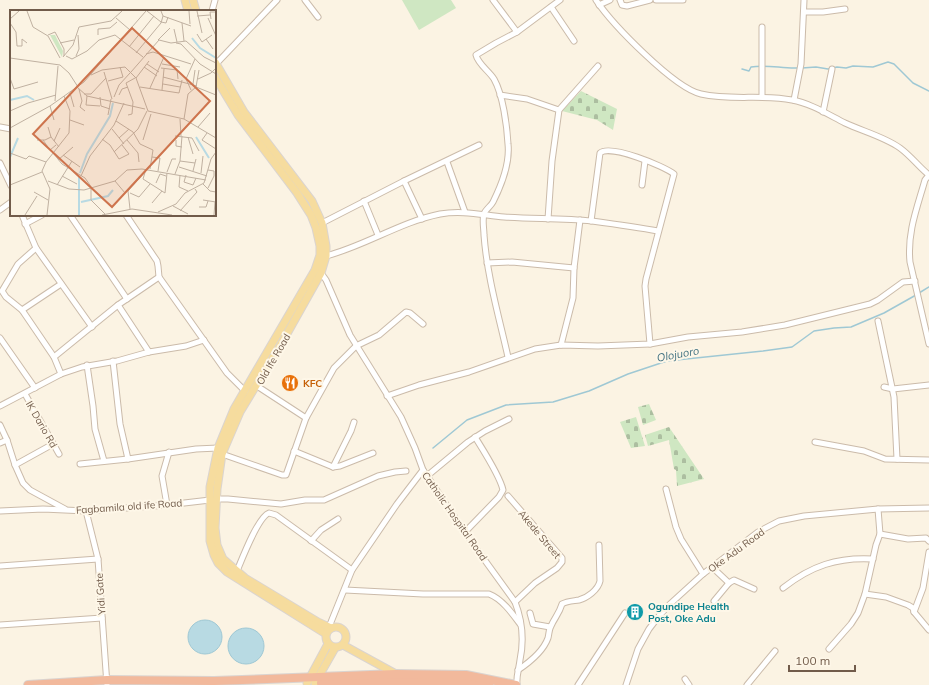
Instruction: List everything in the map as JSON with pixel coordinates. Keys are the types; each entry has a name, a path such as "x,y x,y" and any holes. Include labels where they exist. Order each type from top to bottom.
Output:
{"highway":[{"path":"234,685 396,674 466,676 514,683"},
{"path":"28,685 312,680 458,682 488,685"},
{"path":"90,685 107,683 129,685"}],"main road":[{"path":"185,0 188,10"},
{"path":"193,0 196,10"},
{"name":"Old Ife Road","path":"216,65 244,112 308,195 322,223 325,236 326,256 321,273 257,386 237,411"},
{"name":"Old Ife Road","path":"216,79 238,115 306,207 316,228 320,246 320,254 315,270 245,391 220,451 210,487 213,500 217,545 223,559 247,579 328,630"},
{"name":"Old Ife Road","path":"213,500 210,540 218,563 227,572 239,580 328,630 339,627 345,632 346,638 343,645"},
{"path":"312,680 328,644 326,640 328,630"},
{"path":"328,644 335,648"},
{"path":"312,680 335,648 343,645 396,674"}],"street":[{"path":"212,10 215,0"},
{"path":"216,62 277,0"},
{"path":"305,0 318,17"},
{"path":"493,0 517,32"},
{"path":"508,357 487,263 484,214 493,202 506,168 508,144 500,95 494,78 476,55 517,32 560,0"},
{"path":"596,0 641,49 680,84 690,90 700,94 715,96 762,97 794,100 900,148 929,175 925,180 909,239 910,262 929,344"},
{"path":"599,5 610,0"},
{"path":"620,0 622,5 627,6 650,0"},
{"path":"656,0 683,0"},
{"path":"794,100 801,64 804,0"},
{"path":"552,6 574,41"},
{"path":"804,12 823,12 844,9"},
{"path":"762,27 762,97"},
{"path":"548,219 552,161 559,110 598,66"},
{"path":"823,112 832,69"},
{"path":"500,95 527,99 559,110"},
{"path":"0,127 10,129"},
{"path":"322,223 479,145"},
{"path":"591,221 600,153 607,150 620,152 674,174 658,231 645,286 650,344"},
{"path":"642,185 645,161"},
{"path":"447,162 465,212"},
{"path":"0,163 10,184"},
{"path":"404,181 422,219"},
{"path":"364,201 378,236"},
{"path":"0,210 10,203"},
{"path":"326,256 341,252 422,219 439,214 465,212 504,217 591,221 658,231"},
{"path":"22,216 36,248 92,327"},
{"path":"25,224 40,216"},
{"path":"71,216 127,299"},
{"path":"127,216 156,261 159,277 228,373 245,391"},
{"path":"561,345 571,308 580,220"},
{"path":"36,248 18,264 2,291 6,297 22,310 54,357 62,374"},
{"path":"487,263 512,262 574,268"},
{"name":"Catholic Hospital Road","path":"321,273 326,280 356,346 407,430 423,470 515,602 521,624 522,648 514,683"},
{"path":"54,357 118,305 159,277"},
{"path":"387,396 419,385 469,372 508,357 535,349 561,345 598,346 650,344 688,337 742,332 792,324 870,304 903,282 915,284"},
{"path":"22,310 61,284"},
{"path":"118,305 149,352"},
{"path":"80,464 196,449 220,451 282,475 286,475 306,418 334,368 356,346 379,336 406,312 410,313 423,324"},
{"path":"878,321 893,389 897,459"},
{"path":"0,338 35,388"},
{"path":"0,406 62,374 87,366 149,352 186,346 204,340"},
{"path":"113,361 120,424 128,459"},
{"path":"87,366 95,429 104,461"},
{"path":"884,388 893,389 929,385"},
{"path":"257,386 306,418"},
{"name":"IK Dario Rd","path":"24,394 59,454"},
{"path":"427,476 454,452 475,437 509,419"},
{"path":"333,467 354,422"},
{"path":"0,425 7,440 15,465 24,483 30,490 66,510"},
{"path":"465,532 503,490 490,462 475,437"},
{"path":"0,443 7,440"},
{"path":"815,442 864,451 885,459 929,460"},
{"path":"15,465 53,444"},
{"path":"294,450 333,467 340,466 373,453"},
{"path":"167,505 162,476 168,452"},
{"path":"328,630 352,570 397,504 423,470"},
{"name":"Fagbamila old ife Road","path":"0,511 43,509 86,511 228,499 281,504 305,500 324,500 378,476 406,471"},
{"path":"666,489 676,527 703,574"},
{"name":"Akede Street","path":"508,496 562,558 562,562 558,568 535,583 515,602"},
{"name":"Oke Adu Road","path":"626,685 638,649 649,629 670,604 703,574 758,532 779,521 804,516 878,509 929,508"},
{"path":"829,649 851,624 858,613 865,594 876,545 880,534 878,509"},
{"name":"Yidi Gate","path":"86,511 98,559 107,683"},
{"path":"237,571 256,528 265,514 269,513 276,515 352,570"},
{"path":"311,541 321,530 338,519"},
{"path":"880,534 899,536 908,539 926,538 929,541"},
{"path":"518,670 530,662 538,654 548,637 550,627 560,613 564,602 581,599 596,590 599,586 599,545"},
{"path":"914,612 923,588 929,552"},
{"path":"0,566 98,559"},
{"path":"783,588 797,577 821,565 847,559 873,559"},
{"path":"712,567 729,583"},
{"path":"714,602 729,583 734,580 754,589"},
{"path":"345,590 423,594 489,594 506,606 521,624"},
{"path":"865,594 886,597 908,605 913,608 914,612 929,630"},
{"path":"530,613 533,624 550,627"},
{"path":"578,685 625,613"},
{"path":"0,625 102,618"},
{"path":"747,685 775,651"},
{"path":"685,679 689,685"}],"green space":[{"path":"402,0 451,0 456,8 419,30"},
{"path":"581,91 617,109 613,130 597,120 562,111"},
{"path":"649,404 656,420 643,425 638,407"},
{"path":"636,417 645,446 631,448 620,422"},
{"path":"669,427 704,479 677,486 676,470 674,469 669,440 648,446 645,435"}],"water":[{"path":"202,620 208,620 212,621 219,627 222,637 221,644 215,651 208,654 202,654 198,653 191,647 188,640 188,634 189,630 195,623"},
{"path":"246,628 256,631 261,636 264,646 261,656 256,661 246,664 236,661 231,656 228,646 231,636 236,631"}],"waterway":[{"path":"802,68 816,67 828,69 853,66 873,67 888,62 894,64 913,83 929,91"},
{"path":"742,69 749,71 751,67 763,66 798,68"},
{"name":"Olojuoro","path":"919,293 929,287"},
{"name":"Olojuoro","path":"433,448 467,420 506,405 553,402 589,391 628,374 667,361 792,347 814,331 851,327 884,313 916,295"}],"place":[{"name":"KFC","path":"290,383"},
{"name":"Ogundipe Health Post, Oke Adu","path":"635,612"}]}
